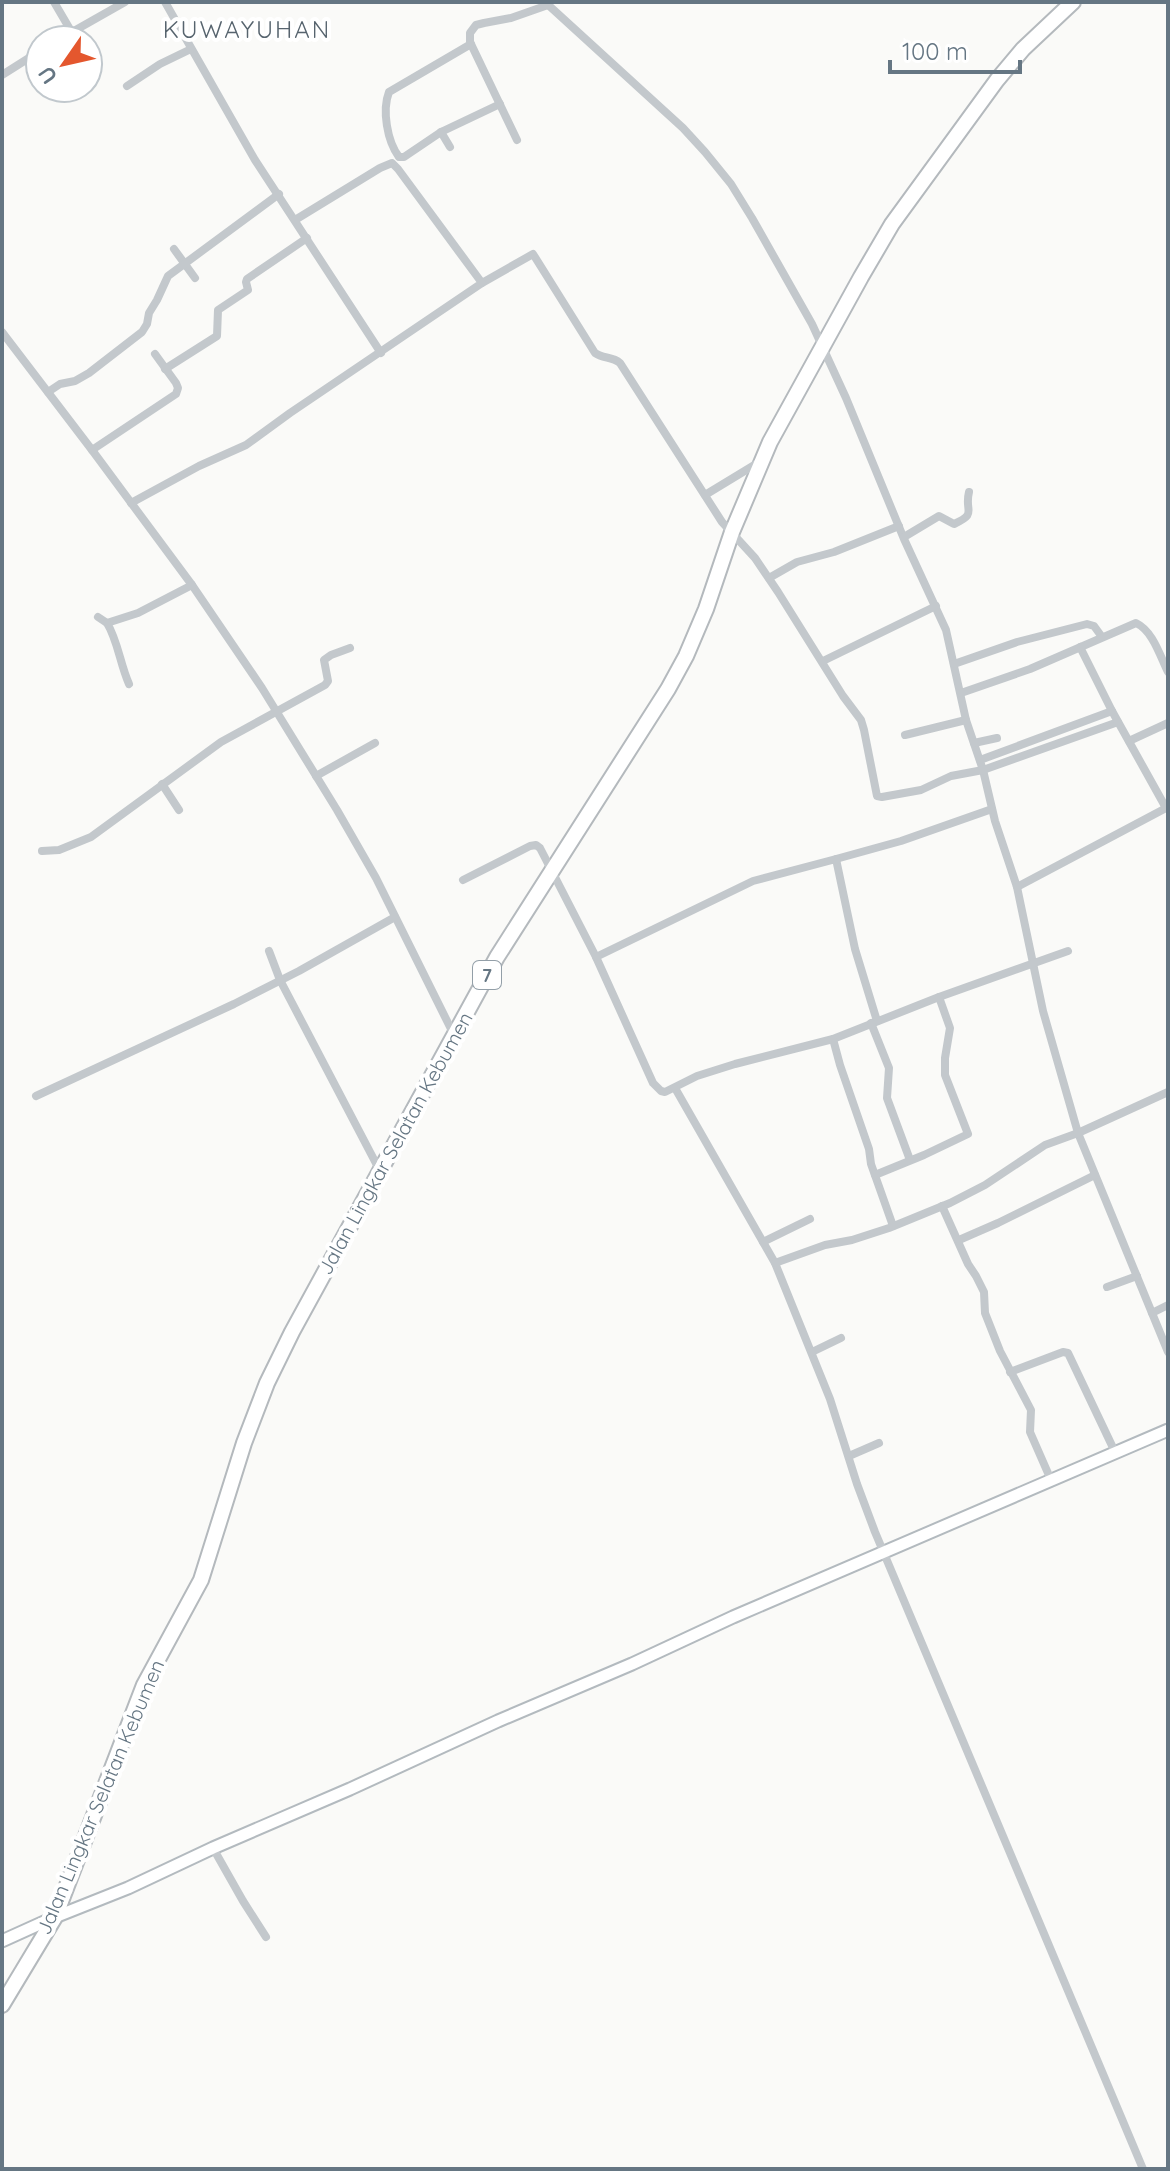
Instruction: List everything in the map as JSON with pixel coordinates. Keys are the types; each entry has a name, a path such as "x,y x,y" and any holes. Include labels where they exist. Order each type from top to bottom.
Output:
{"highway":[{"name":"Jalan Lingkar Selatan Kebumen","path":"2,2005 55,1917 144,1685 201,1580 244,1443 267,1383 320,1278 497,957 668,689 706,609 732,532 761,461 822,345 892,224 1014,59 1073,2"}],"street":[{"path":"54,2 67,24"},
{"path":"84,24 125,2"},
{"path":"179,2 166,5 255,160 381,353"},
{"path":"517,140 471,44 470,33 476,25 511,18 547,3 683,128 731,184 786,277 822,345 946,630 966,720 1017,887 1046,1022 1078,1133 1168,1352"},
{"path":"402,158 395,152 388,135 388,94 471,44"},
{"path":"127,86 160,64 191,49"},
{"path":"2,75 24,61"},
{"path":"398,169 402,158 441,132 500,104"},
{"path":"441,132 450,147"},
{"path":"295,220 392,163 482,283"},
{"path":"48,392 89,373 142,332 166,279 279,194"},
{"path":"165,369 217,335 218,310 248,290 247,279 307,238"},
{"path":"174,249 195,278"},
{"path":"131,503 246,445 482,283 533,254 595,353 620,363 722,522 769,578 861,720 878,797 921,790 951,776 983,770 1118,722"},
{"path":"2,332 192,585 242,657 376,878 454,1035"},
{"path":"92,450 176,394 178,388 155,354"},
{"path":"705,495 761,461"},
{"path":"904,537 939,516 954,524 968,516 969,492"},
{"path":"769,578 807,558 834,552 899,526"},
{"path":"107,623 138,613 192,585"},
{"path":"823,661 936,606"},
{"path":"98,617 107,623 114,635 129,684"},
{"path":"961,693 1030,669 1136,623 1149,635 1168,672"},
{"path":"954,664 1002,646 1087,624 1094,626 1102,637"},
{"path":"1017,887 1167,807 1112,711 1080,647"},
{"path":"42,851 59,850 91,837 221,742 327,683 324,660 350,648"},
{"path":"980,760 1112,711"},
{"path":"905,735 966,720"},
{"path":"1129,741 1168,723"},
{"path":"974,743 997,738"},
{"path":"316,776 375,743"},
{"path":"162,784 179,810"},
{"path":"596,957 753,881 901,841 992,809"},
{"path":"463,880 533,845 540,848 596,957 653,1083 665,1092 697,1076 735,1064 833,1039 1068,951"},
{"path":"836,859 855,949 889,1068 887,1098 910,1160"},
{"path":"36,1096 234,1004 395,917"},
{"path":"269,951 280,980 381,1172"},
{"path":"875,1175 968,1134 945,1075 950,1028 939,997"},
{"path":"833,1039 893,1226"},
{"path":"675,1088 775,1263 830,1399 865,1509 1143,2169"},
{"path":"775,1263 805,1251 866,1236 942,1206 985,1185 1045,1145 1168,1092"},
{"path":"959,1240 1095,1175"},
{"path":"942,1206 984,1292 985,1313 1010,1372 1031,1410 1030,1432 1051,1480"},
{"path":"763,1242 810,1219"},
{"path":"1107,1287 1137,1276"},
{"path":"1152,1313 1168,1305"},
{"path":"812,1352 841,1338"},
{"path":"1010,1372 1067,1352 1115,1452"},
{"path":"2,1941 128,1888 733,1617 1168,1430"},
{"path":"849,1456 879,1443"},
{"path":"213,1848 266,1937"}],"district":[{"name":"KUWAYUHAN","path":"247,29"}]}
